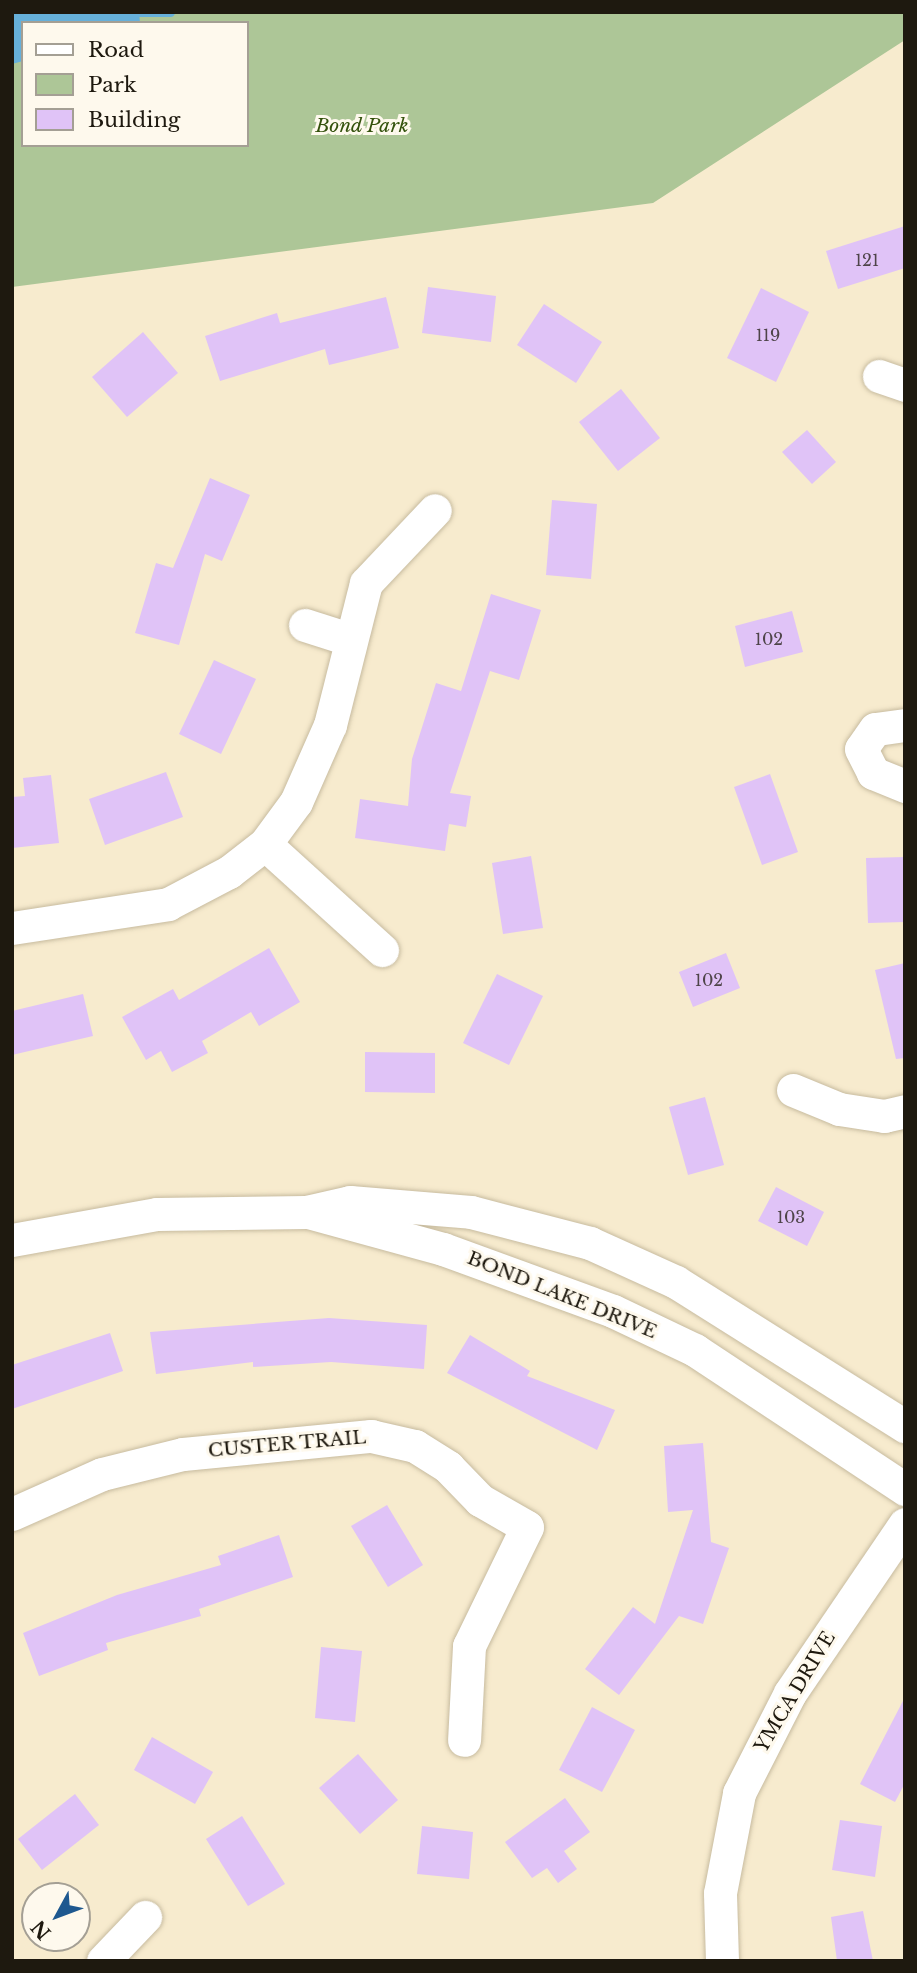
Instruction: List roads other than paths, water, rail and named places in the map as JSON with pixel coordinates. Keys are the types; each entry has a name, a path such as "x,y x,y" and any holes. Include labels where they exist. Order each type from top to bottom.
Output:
{"street":[{"path":"12,928 168,904 229,872 265,844 296,802 317,757 366,583 435,510"},
{"path":"305,625 349,639"},
{"path":"905,725 875,729 861,749 873,773 905,786"},
{"path":"265,844 382,950"},
{"path":"793,1090 839,1109 884,1115 905,1111"},
{"name":"BOND LAKE DRIVE","path":"12,1240 157,1214 306,1212 350,1202 400,1203 471,1212 590,1244 721,1306 905,1426"},
{"name":"BOND LAKE DRIVE","path":"306,1212 443,1249 613,1311 695,1350 905,1489"},
{"name":"CUSTER TRAIL","path":"12,1514 102,1475 183,1454 371,1436 415,1446 448,1467 480,1500 527,1527 469,1646 464,1740"},
{"name":"YMCA DRIVE","path":"722,1961 720,1893 739,1793 790,1693 905,1524"},
{"path":"103,1961 145,1917"}],"water":[{"path":"12,12 139,12 140,21 21,21 21,62 12,64"}],"waterway":[{"path":"119,12 170,12"}],"park label":[{"name":"Bond Park","path":"362,126"}]}
